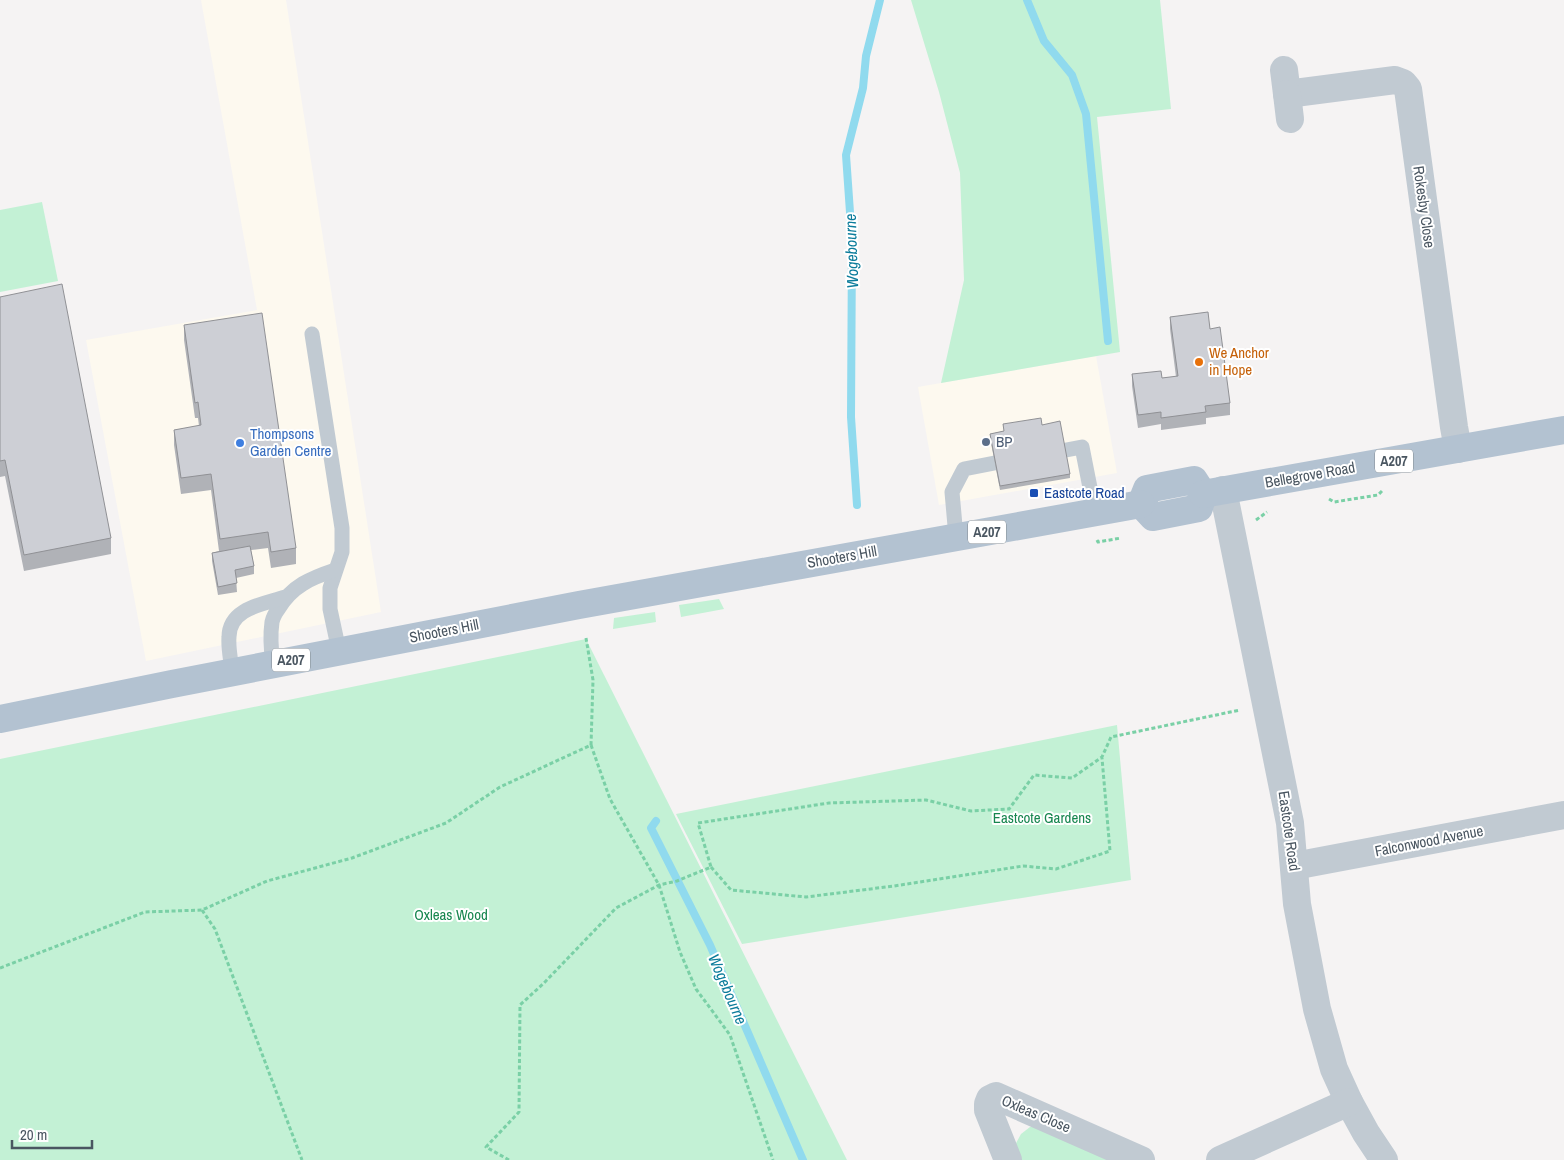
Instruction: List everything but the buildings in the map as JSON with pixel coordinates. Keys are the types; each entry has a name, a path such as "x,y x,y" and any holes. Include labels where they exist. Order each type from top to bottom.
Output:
{"main road":[{"name":"Bellegrove Road","path":"1214,492 1564,430"},
{"name":"A207","path":"956,537 1141,504 1147,489 1194,480 1214,492"},
{"name":"Shooters Hill","path":"0,720 232,672 579,605 956,537"}],"street":[{"name":"Rokesby Close","path":"1287,94 1395,80 1404,83 1408,89 1458,449"},
{"name":"Eastcote Road","path":"1214,492 1290,823 1297,904 1317,1008 1334,1069 1366,1133 1384,1160"},
{"name":"Falconwood Avenue","path":"1294,866 1564,815"},
{"name":"Oxleas Close","path":"1008,1160 988,1110 990,1099 996,1096 1141,1160"},
{"path":"1220,1160 1349,1102"}],"lane":[{"path":"312,334 342,528 342,552 330,588 330,609 339,651"},
{"path":"956,537 952,492 964,469 1082,447 1095,513"},
{"path":"273,664 270,641 272,619 285,598 296,587 314,577 335,570"},
{"path":"232,672 228,635 235,618 251,607 285,598"}],"path":[{"path":"586,638 593,680 592,745 610,799 659,885 680,952 696,989 730,1035 773,1160"},
{"path":"1102,757 1072,778 1034,775 1009,809 971,811 926,800 829,803 698,824 711,867 731,890 806,897 894,886 1023,866 1056,869 1110,851 1102,757 1111,737 1243,709"},
{"path":"0,968 145,912 202,910 267,881 352,858 446,823 500,787 592,745"},
{"path":"509,1160 486,1147 520,1112 520,1005 616,908 659,885 678,881 711,867"},
{"path":"202,910 215,929 302,1160"}],"shaded area":[{"path":"201,0 286,0 381,612 146,661 86,340 257,310"},
{"path":"1096,356 1117,473 939,505 918,387"}],"green space":[{"path":"911,0 1160,0 1171,109 1097,117 1120,352 941,383 964,280 960,173 939,92"},
{"path":"42,202 58,281 0,292 0,210"},
{"path":"719,599 724,609 681,617 679,605"},
{"path":"655,612 656,622 613,629 614,618"},
{"name":"Oxleas Wood","path":"586,639 847,1160 0,1160 0,759"},
{"name":"Eastcote Gardens","path":"1117,725 1131,880 742,944 676,814"},
{"path":"1030,1127 1037,1127 1111,1160 1020,1160 1014,1147 1021,1134"}],"waterway":[{"name":"Wogebourne","path":"857,505 851,417 852,241 846,155 863,88 866,56 880,0"},
{"path":"1027,0 1044,41 1072,75 1086,114 1108,341"},
{"name":"Wogebourne","path":"656,821 651,828 710,945 803,1160"}],"place":[{"name":"We Anchor in Hope","path":"1199,362"},
{"name":"BP","path":"986,442"},
{"name":"Thompsons Garden Centre","path":"240,443"},
{"name":"Eastcote Road","path":"1034,493"}]}
